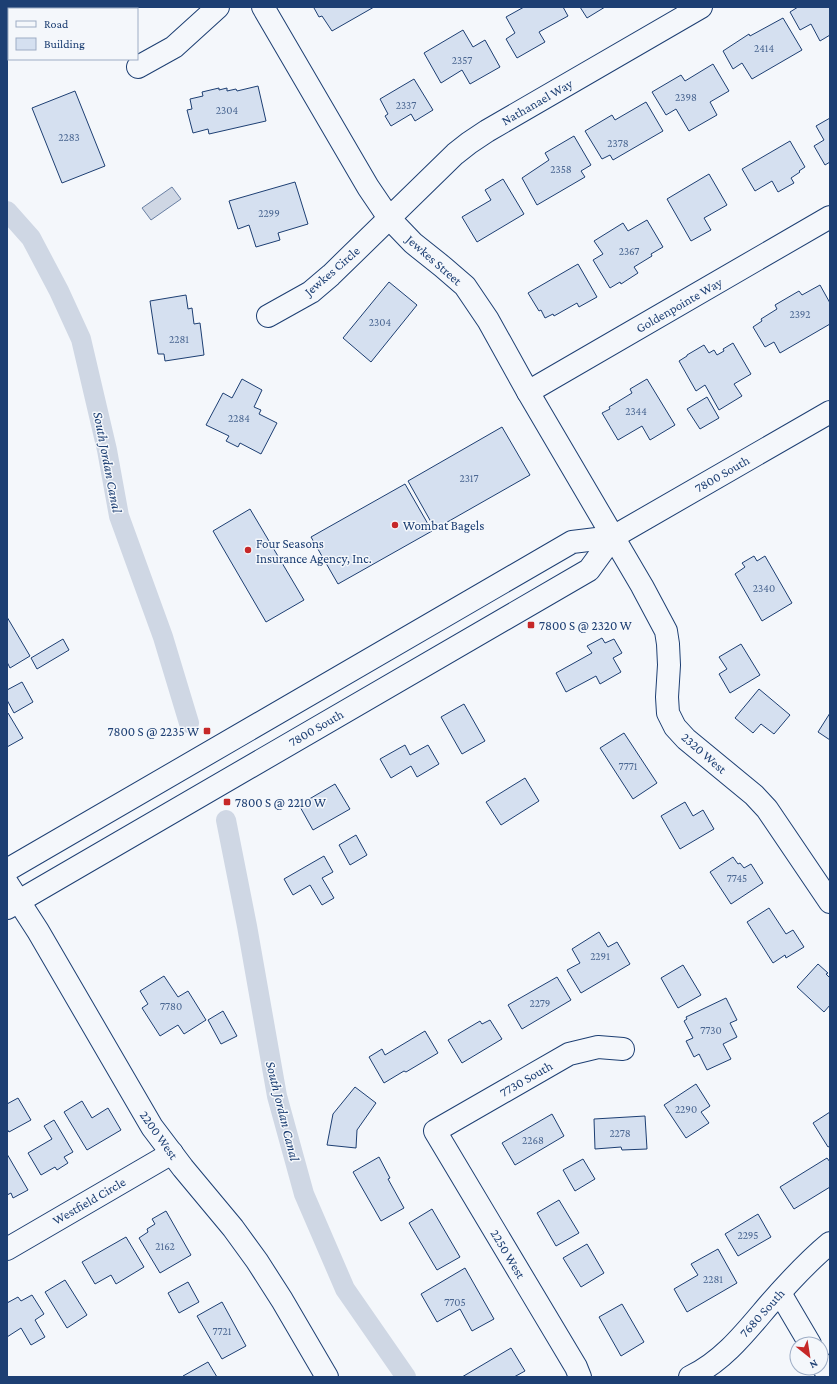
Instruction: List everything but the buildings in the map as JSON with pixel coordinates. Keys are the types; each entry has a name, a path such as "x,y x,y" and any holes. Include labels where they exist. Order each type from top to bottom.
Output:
{"street":[{"path":"138,67 174,47 218,7"},
{"name":"Jewkes Street","path":"263,7 368,187 389,218 413,244 465,286 488,320 528,392 613,537"},
{"name":"Nathanael Way","path":"389,218 455,154 469,143 487,131 701,7"},
{"name":"Goldenpointe Way","path":"528,392 830,217"},
{"name":"Jewkes Circle","path":"268,316 311,292 331,275 389,218"},
{"name":"7800 South","path":"13,904 588,570 613,537 830,412"},
{"name":"7800 South","path":"7,870 572,542 613,537"},
{"name":"2320 West","path":"613,537 666,631 668,644 666,697 668,712 675,727 686,739 754,795 767,809 778,823 830,902"},
{"name":"2200 West","path":"7,883 13,904 38,931 138,1106 172,1154 257,1261 282,1300 327,1377"},
{"name":"7730 South","path":"436,1131 569,1054 598,1047 623,1049"},
{"name":"2250 West","path":"436,1131 576,1367 580,1377"},
{"name":"Westfield Circle","path":"7,1249 172,1154"},
{"name":"7680 South","path":"690,1377 697,1374 725,1353 804,1266 830,1243"},
{"path":"780,1293 805,1336"}],"shaded area":[{"path":"172,187 181,199 151,220 142,208"}],"waterway":[{"name":"South Jordan Canal","path":"7,211 31,238 59,291 81,339 107,450 119,516 163,637 189,723"},
{"name":"South Jordan Canal","path":"226,820 247,926 277,1096 304,1194 345,1289 406,1377"}],"place":[{"name":"Wombat Bagels","path":"395,525"},
{"name":"Four Seasons Insurance Agency, Inc.","path":"248,550"},
{"name":"7800 S @ 2320 W","path":"531,625"},
{"name":"7800 S @ 2235 W","path":"207,731"},
{"name":"7800 S @ 2210 W","path":"227,802"}]}
